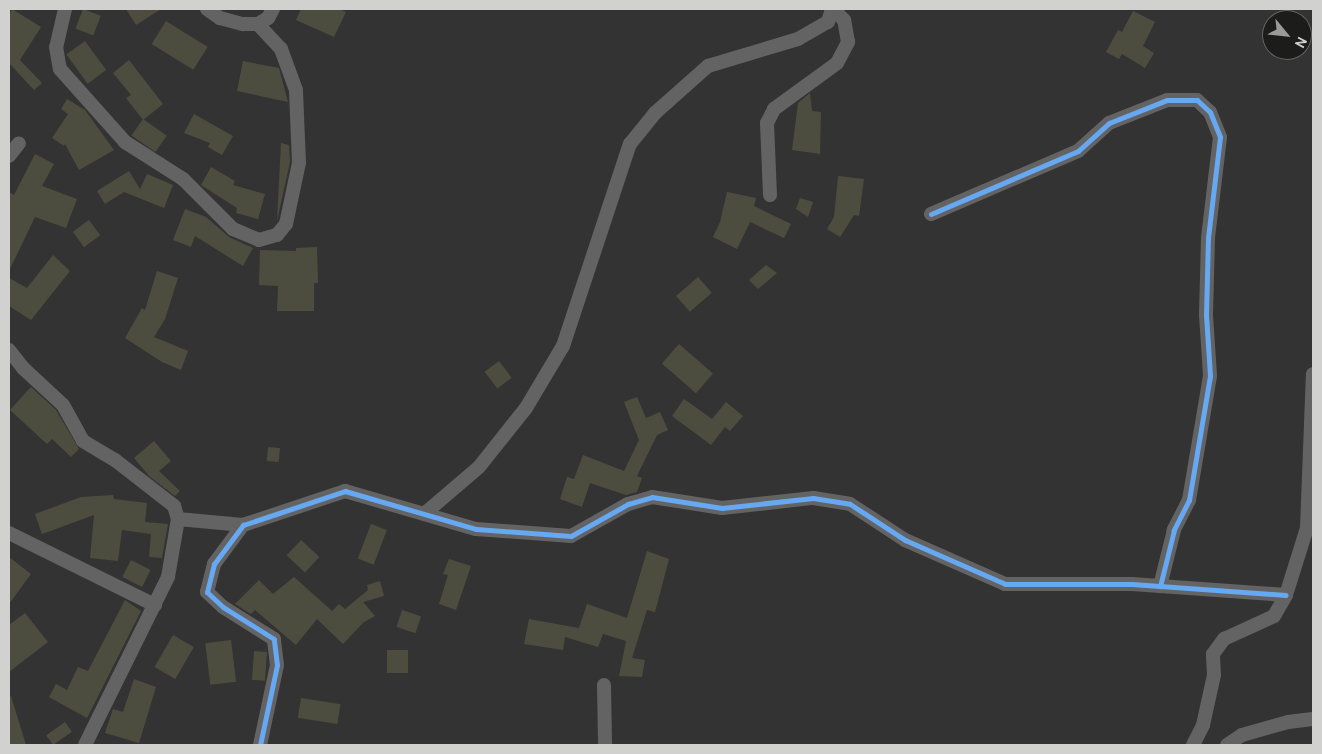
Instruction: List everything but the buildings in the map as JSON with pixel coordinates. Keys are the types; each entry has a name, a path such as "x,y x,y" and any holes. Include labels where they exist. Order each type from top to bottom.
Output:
{"street":[{"path":"64,9 56,47 60,69 125,142 184,179 233,229 259,240 277,235 286,224 299,162 296,90 282,50 258,24"},
{"path":"207,9 220,18 243,24 258,24 268,18 273,9"},
{"path":"424,514 479,467 526,408 564,346 630,144 655,113 708,66 798,39 828,22 833,9 844,20 848,42 837,63 774,109 767,123 770,195"},
{"path":"931,214 1078,151 1109,123 1167,100 1197,100 1210,112 1220,137 1208,238 1206,315 1210,376 1188,500 1174,530 1160,586"},
{"path":"9,156 19,143"},
{"path":"9,350 22,368 63,405 83,441 115,460 174,506 178,519 168,577 86,745"},
{"path":"1193,745 1203,725 1214,675 1213,654 1224,639 1274,616 1286,595 1307,528 1313,374"},
{"path":"178,519 243,525 345,492 476,529 571,536 628,504 652,497 722,508 813,498 850,504 905,540 1005,584 1160,586 1286,595"},
{"path":"243,525 214,564 207,592 223,608 274,639 277,665 260,745"},
{"path":"9,533 155,605"},
{"path":"604,685 605,745"},
{"path":"1227,745 1242,735 1288,722 1313,719"}],"cycle path":[{"path":"931,214 1078,151 1109,123 1167,100 1197,100 1210,112 1220,137 1208,238 1206,315 1210,376 1189,500 1174,530 1160,586"},
{"path":"260,745 277,665 274,639 223,607 207,592 214,564 243,525 345,491 476,529 571,536 628,504 652,497 722,508 813,498 850,504 905,540 1005,584 1132,584 1286,595"}]}
